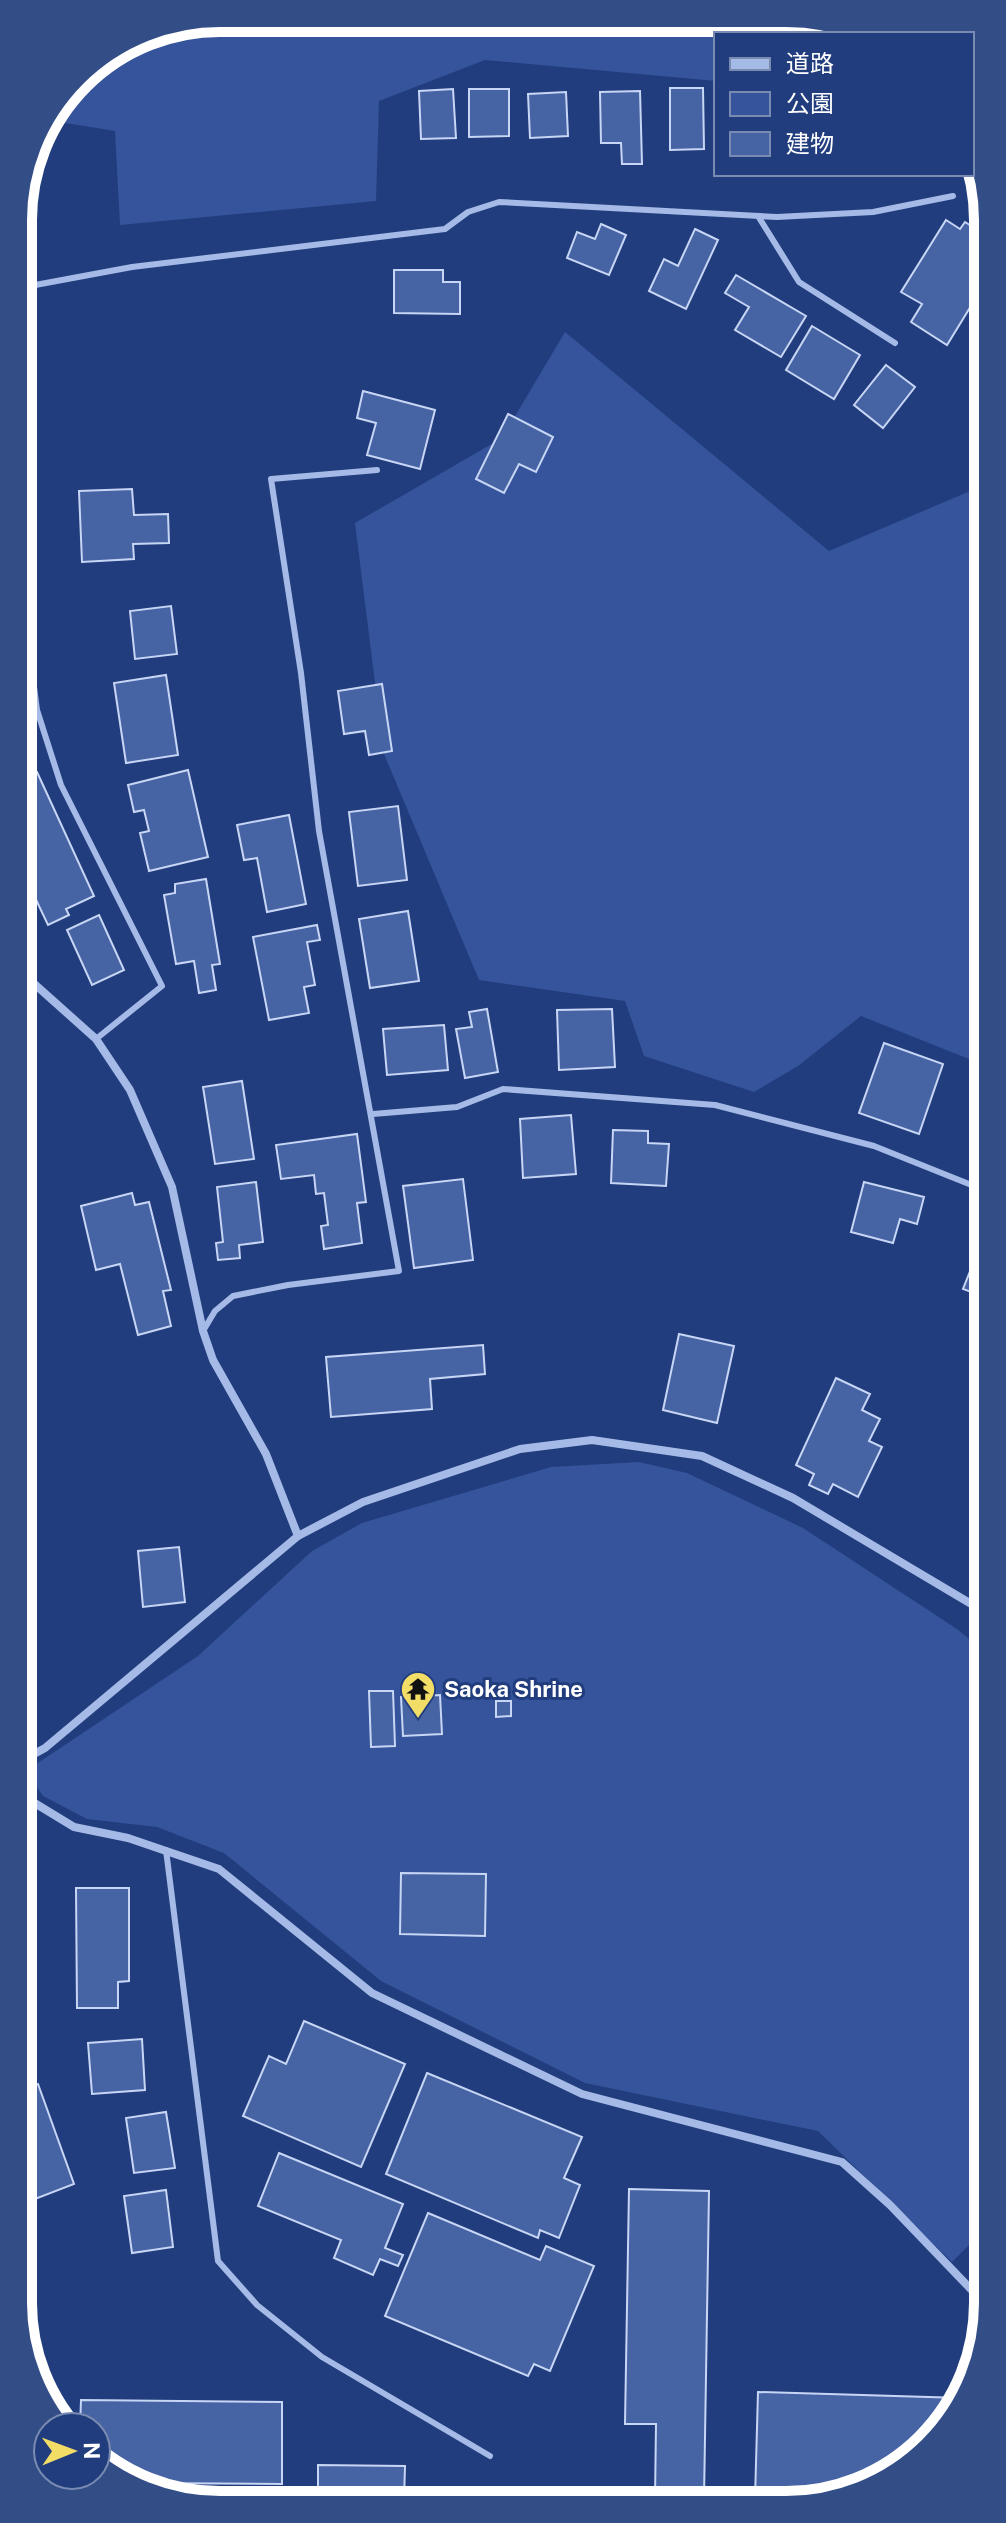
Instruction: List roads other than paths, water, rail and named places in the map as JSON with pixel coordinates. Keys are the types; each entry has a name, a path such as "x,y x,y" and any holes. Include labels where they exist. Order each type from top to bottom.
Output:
{"street":[{"path":"32,982 96,1039 130,1090 172,1187 203,1331 213,1360 266,1454 298,1536"},
{"path":"32,1755 45,1748 298,1536 363,1502 520,1449 592,1440 702,1456 793,1498 974,1606"},
{"path":"32,1801 74,1827 128,1838 219,1869 372,1993 582,2094 842,2162 890,2205 974,2292"}],"lane":[{"path":"32,286 132,267 445,229 468,212 499,202 758,216 873,212 953,196"},
{"path":"758,216 799,282 895,343"},
{"path":"203,1331 215,1311 233,1296 288,1285 399,1271 373,1114 319,831 301,673 271,479 377,470"},
{"path":"32,672 37,710 61,785 162,986 96,1039"},
{"path":"373,1114 457,1107 503,1089 715,1105 874,1146 974,1186"},
{"path":"166,1850 218,2261 257,2305 322,2357 490,2456"}],"place":[{"name":"Saoka Shrine","path":"418,1720"}]}
